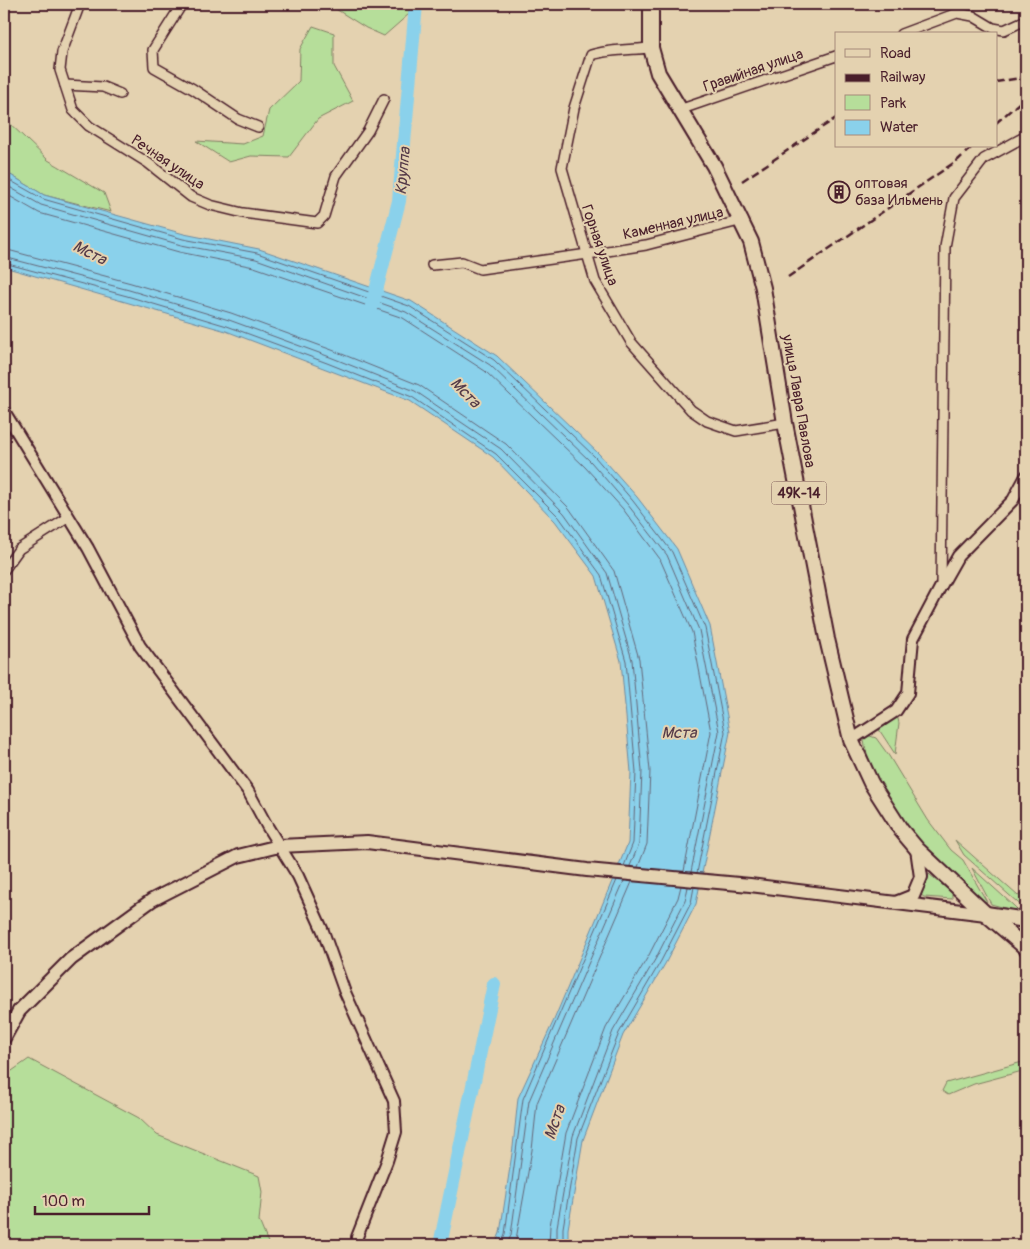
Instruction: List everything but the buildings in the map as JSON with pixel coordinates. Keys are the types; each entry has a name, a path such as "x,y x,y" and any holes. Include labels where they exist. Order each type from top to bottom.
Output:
{"main road":[{"name":"49К-14","path":"651,4 651,48"},
{"name":"улица Лавра Павлова","path":"651,48 658,74 714,166 742,220 751,242 763,288 785,423 827,638 851,740 871,783 901,830 917,849 986,914 1026,948"},
{"path":"4,1038 19,1011 71,959 152,900 238,856 279,846 367,842 587,870 750,885 1026,920"},
{"path":"896,903 913,896 921,877 917,849"}],"street":[{"name":"Речная улица","path":"80,4 62,52 60,70 74,110 89,126 148,164 191,197 210,205 243,213 318,223 324,216 336,176 368,131 384,100"},
{"path":"182,4 153,50 154,67 193,89 238,119 258,127"},
{"path":"906,32 957,13 973,16 993,28 1004,30 1026,20"},
{"name":"Горная улица","path":"651,48 620,51 606,50 591,55 574,108 562,168 595,281 631,342 691,410 707,420 736,431 785,423"},
{"name":"Гравийная улица","path":"679,110 835,56"},
{"path":"65,85 103,87 120,94"},
{"path":"940,586 947,237 954,198 984,159 1026,136"},
{"name":"Каменная улица","path":"432,265 462,262 480,269 588,254 646,245 742,220"},
{"path":"4,411 88,548 140,646 248,791 298,876 323,931 344,990 394,1101 396,1132 387,1161 357,1237 357,1245"},
{"path":"851,740 896,711 908,693 913,639 940,586 958,556 1013,500 1026,476"},
{"path":"4,570 19,549 69,518"}],"green space":[{"path":"333,4 409,4 409,14 384,36 366,28 331,6"},
{"path":"313,26 334,33 334,66 353,101 318,119 289,157 251,156 229,162 196,141 243,144 263,136 269,110 299,81 300,49"},
{"path":"4,118 48,160 104,193 111,212 44,195 4,171"},
{"path":"897,715 899,723 895,754 878,728"},
{"path":"864,736 876,738 889,756 928,820 951,850 963,860 987,902 981,902 934,857 893,808 882,789 867,753"},
{"path":"955,840 1018,896 1026,890 1026,910 964,855"},
{"path":"972,868 1014,906 1017,909 1016,911 991,904"},
{"path":"929,874 952,893 952,899 924,897 921,895"},
{"path":"29,1059 139,1118 157,1135 259,1176 262,1192 259,1221 269,1245 4,1245 4,1087 9,1073"},
{"path":"1026,1061 1026,1070 974,1084 948,1095 942,1091 946,1083"}],"water":[{"name":"Мста","path":"4,171 44,195 184,234 259,249 411,301 497,356 599,454 637,497 677,549 710,626 730,732 696,904 665,964 623,1035 583,1140 568,1229 568,1245 495,1245 500,1233 513,1147 518,1098 554,1020 628,843 631,772 621,661 596,576 555,521 493,457 410,401 226,331 4,267"}],"waterway":[{"name":"Круппа","path":"372,306 399,201 416,4"},
{"path":"440,1245 494,984"}],"railway":[{"path":"998,82 1026,77"},
{"path":"998,121 1026,97"},
{"path":"742,181 835,119"},
{"path":"788,277 958,160 971,148"}],"place":[{"name":"оптовая база Ильмень","path":"839,192"}]}
